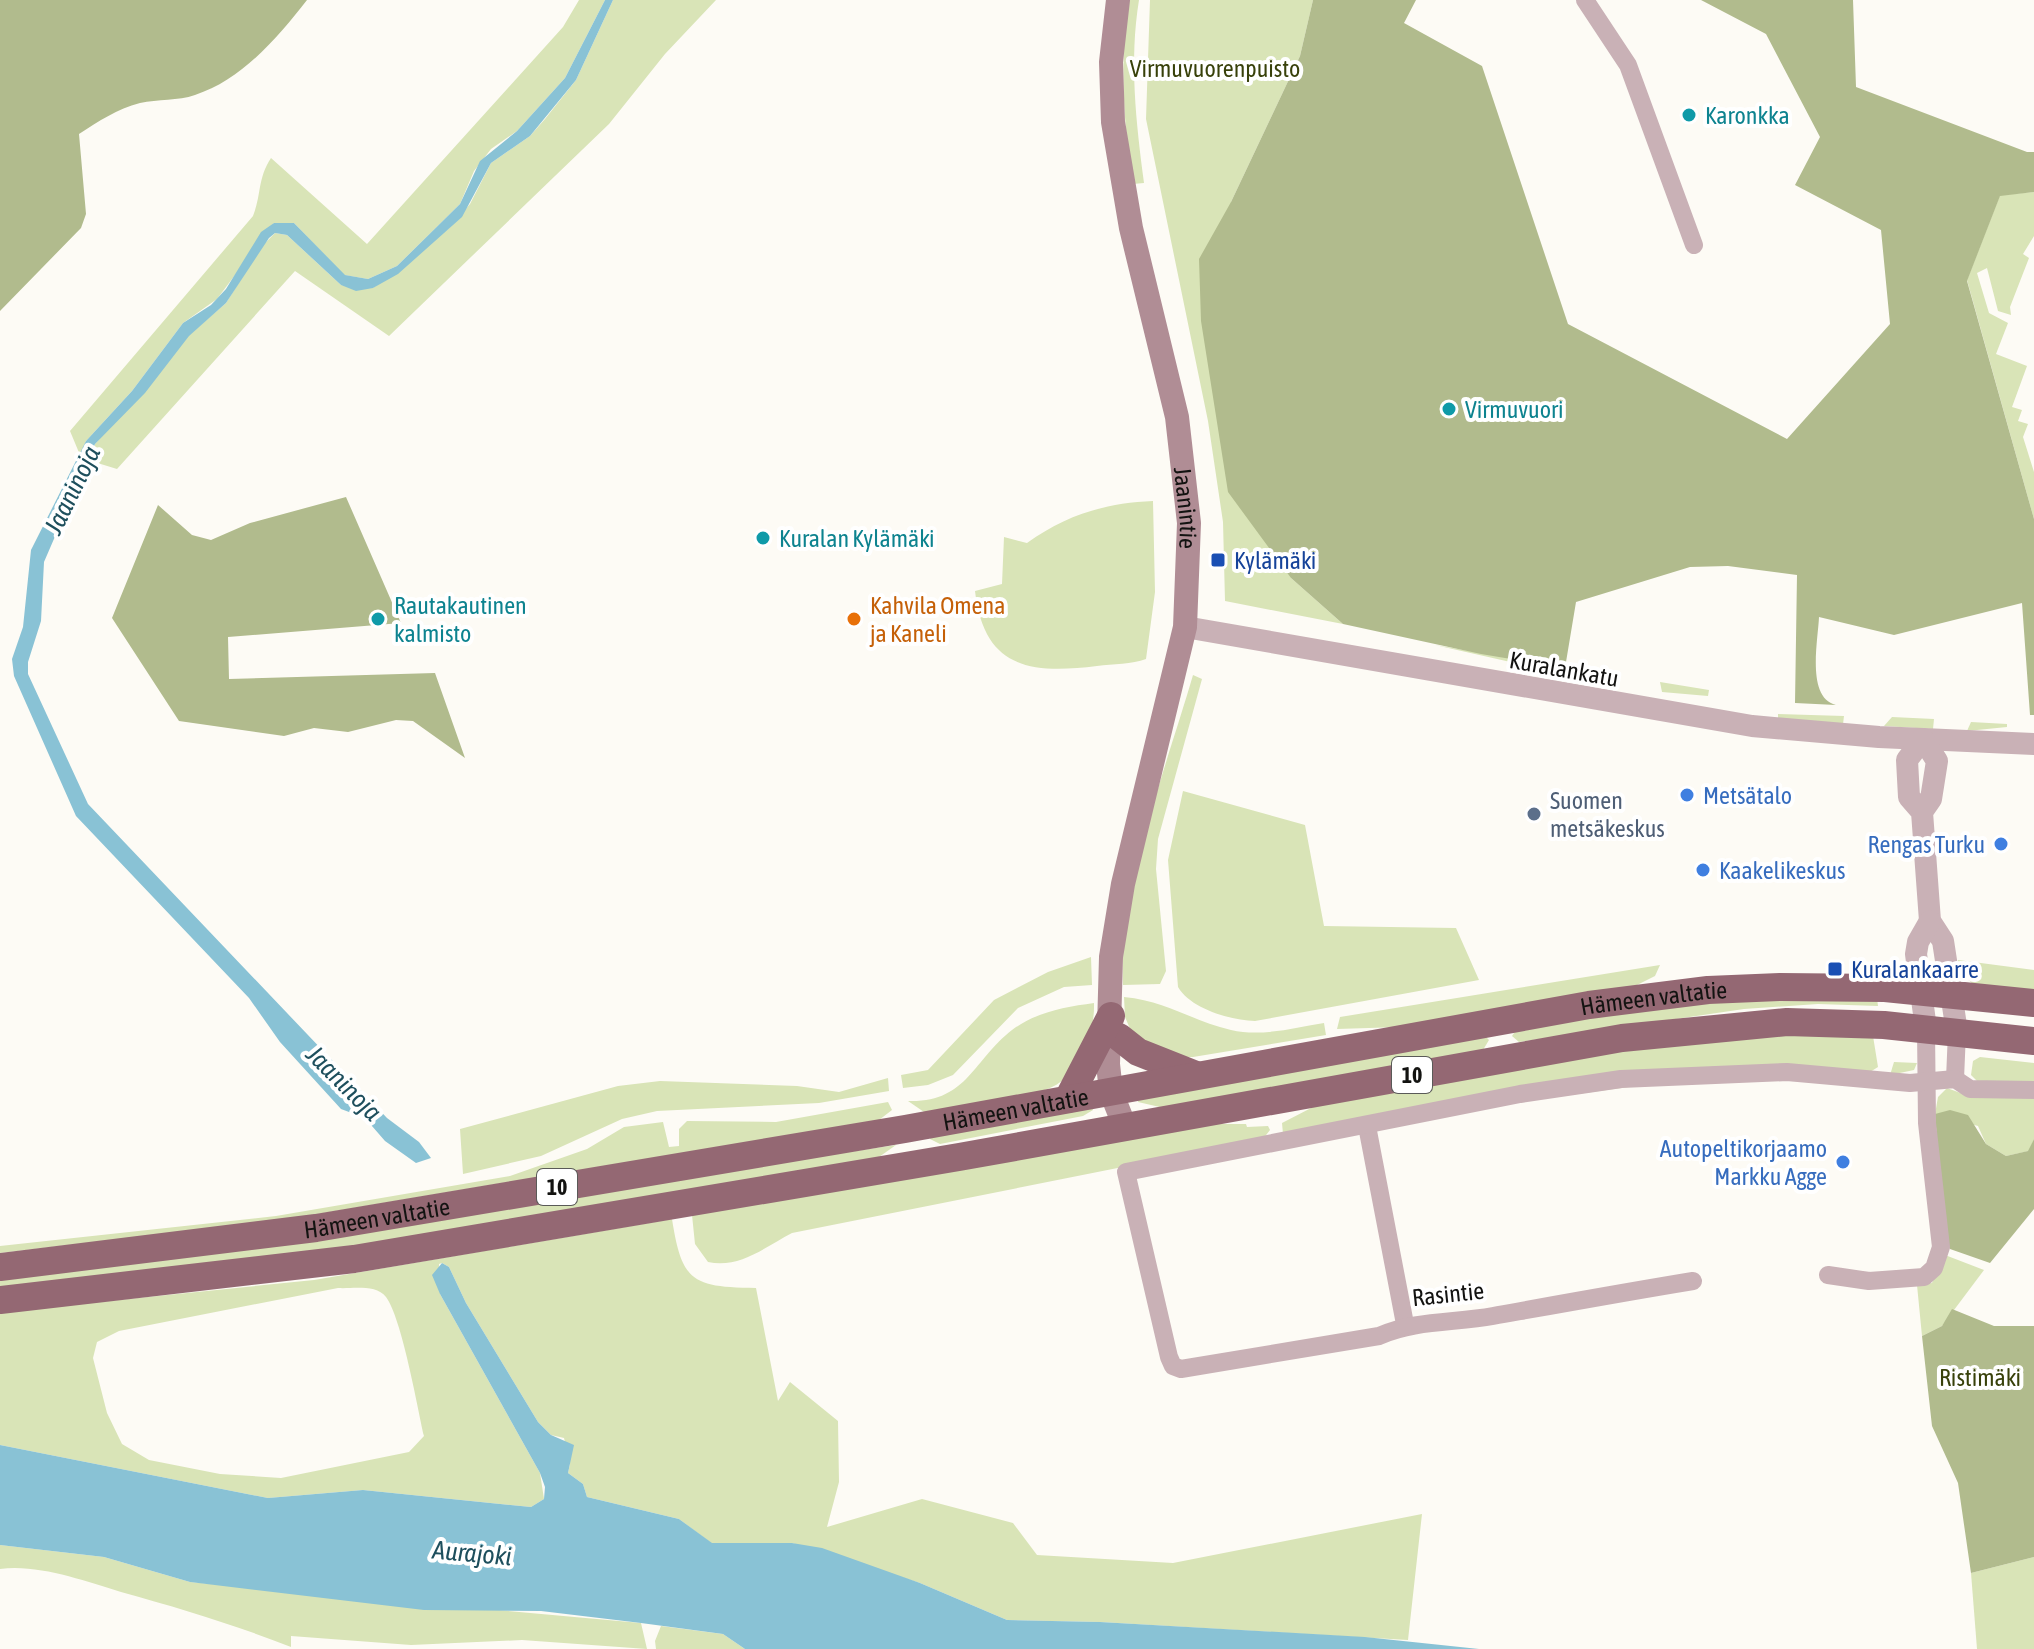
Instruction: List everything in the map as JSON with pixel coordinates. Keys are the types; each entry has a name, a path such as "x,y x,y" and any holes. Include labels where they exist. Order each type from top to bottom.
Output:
{"highway":[{"name":"Hämeen valtatie","path":"0,1267 316,1228 1120,1090 1589,1005 1708,990 1780,987 1921,991 2034,1003"},
{"name":"Hämeen valtatie","path":"0,1300 354,1259 1622,1038 1787,1022 1926,1029 2034,1041"},
{"path":"1068,1099 1115,1027 1138,1052 1197,1076"}],"main road":[{"name":"Jaanintie","path":"1118,0 1111,62 1113,122 1131,228 1177,417 1189,523 1185,627 1117,914 1111,957 1125,1127"}],"street":[{"path":"1585,0 1628,65 1694,245"},
{"name":"Kuralankatu","path":"1185,627 1752,726 1930,740 2034,744"},
{"path":"1930,740 1937,761 1931,799 1922,812 1930,921 1943,941 1957,1032 1955,1079"},
{"path":"1828,1275 1883,1281 1924,1277 1934,1268 1941,1247 1927,1123 1926,1029 1916,954 1918,942 1930,921"},
{"path":"1405,1324 1367,1126 1520,1094 1621,1079 1787,1072 1928,1084 1955,1079 1970,1089 2034,1090"},
{"name":"Rasintie","path":"1367,1126 1126,1172 1173,1366 1191,1369 1379,1336 1405,1324 1441,1324 1693,1281"}],"green space":[{"path":"0,0 307,0 258,56 228,79 188,97 132,106 79,134 86,214 81,228 0,311"},
{"path":"579,0 605,0 565,78 517,131 491,149 474,171 460,204 397,266 368,279 344,275 294,223 274,223 217,299 183,323 132,391 86,441 80,455 70,431 253,216 271,158 367,244 563,27"},
{"path":"613,0 716,0 665,54 609,124 389,336 295,271 117,469 91,461 95,444 189,335 226,303 262,246 275,233 287,235 341,285 373,288 449,228 470,204 491,163 530,136 576,80"},
{"path":"1128,0 1139,0 1134,69 1144,183 1133,184 1124,92"},
{"name":"Virmuvuorenpuisto","path":"1150,0 1313,0 1300,56 1231,202 1291,578 1343,624 1225,601 1223,522 1208,421 1146,119"},
{"name":"Virmuvuorenpuisto","path":"1313,0 1416,0 1404,23 1482,66 1568,324 1787,439 1890,324 1881,230 1795,185 1820,137 1766,34 1701,0 1853,0 1856,87 2027,152 2034,152 2034,192 2000,196 1967,281 2034,519 2034,715 2030,715 2022,603 1894,635 1819,617 1817,680 1827,700 1836,705 1795,703 1797,575 1728,566 1690,567 1576,602 1565,668 1481,654 1343,624 1291,578 1228,492 1201,321 1199,259 1231,202 1300,56"},
{"path":"2034,192 2034,236 2023,254 2029,258 2010,307 2011,315 1998,311 1987,268 1977,273 1989,313 2008,323 1996,354 2027,366 2012,407 2022,410 2018,421 2028,424 2023,437 2034,472 2034,519 1967,280 2000,195"},
{"path":"346,497 401,623 228,637 229,679 435,673 465,758 413,721 396,720 348,732 314,728 284,736 179,721 112,618 158,505 192,535 211,540 250,523"},
{"path":"1153,501 1155,592 1146,659 1122,664 1051,669 1015,661 1000,651 980,617 975,591 1002,584 1004,537 1027,543 1056,525 1087,512 1119,504"},
{"path":"1435,645 1586,671 1582,678"},
{"path":"1193,675 1202,679 1158,839 1156,869 1166,971 1160,984 1123,985 1128,909 1136,869"},
{"path":"1660,682 1709,690 1708,696 1662,692"},
{"path":"1778,714 1844,716 1843,724 1778,719"},
{"path":"1892,717 1934,719 1933,729 1884,726"},
{"path":"1971,722 2007,724 2007,727 1967,731"},
{"path":"1183,791 1305,825 1324,926 1456,928 1479,980 1255,1021 1223,1016 1201,1007 1178,987 1168,860"},
{"path":"1091,957 1092,985 1064,987 1018,1008 953,1075 928,1085 903,1088 901,1075 928,1070 994,1000 1048,972"},
{"path":"1958,960 2034,970 2034,993 1974,986 1959,968"},
{"path":"1660,965 1655,976 1633,987 1401,1027 1337,1029 1340,1017"},
{"path":"1124,997 1166,1007 1231,1030 1266,1032 1324,1023 1326,1035 1193,1057 1172,1057 1134,1038 1125,1017"},
{"path":"1877,998 1878,1006 1818,1004 1744,1009 1519,1042 1512,1036 1516,1030 1703,1001"},
{"path":"1094,1003 1092,1027 1084,1051 1071,1072 1052,1087 1009,1099 924,1112 908,1101 928,1100 957,1087 1012,1030 1031,1019"},
{"path":"1786,1035 1873,1036 1878,1067 1870,1072 1784,1066 1283,1134 1282,1123 1313,1107 1599,1053"},
{"path":"1485,1036 1489,1040 1483,1050 1164,1108 1138,1102 1139,1098"},
{"path":"1980,1057 2034,1063 2034,1083 1979,1083 1971,1075 1973,1061"},
{"path":"1894,1062 1917,1063 1914,1070 1890,1075"},
{"path":"888,1078 889,1091 819,1103 657,1111 622,1119 541,1156 463,1174 460,1129 618,1086 660,1081 797,1086 839,1092"},
{"path":"1947,1088 1974,1098 2034,1097 2034,1139 2029,1151 2006,1156 1986,1144 1978,1126 1935,1114 1938,1097"},
{"path":"888,1102 892,1110 879,1120 276,1221 0,1253 0,1246 276,1216 510,1176 587,1149 624,1127 663,1122 669,1147 679,1146 679,1129 687,1121 776,1122"},
{"path":"1092,1106 1093,1110 1083,1116 940,1144 930,1139 931,1134"},
{"path":"1950,1110 1968,1115 1986,1144 2006,1156 2028,1151 2034,1139 2034,1209 1990,1263 1950,1249 1945,1243 1935,1114"},
{"path":"1205,1124 1268,1126 1270,1130 1263,1139 792,1233 741,1260 708,1262 695,1244 692,1215"},
{"path":"896,1145 879,1157 353,1247 0,1288 0,1277"},
{"path":"672,1219 680,1256 694,1277 717,1286 756,1288 778,1401 790,1382 838,1421 839,1482 827,1527 922,1499 1013,1523 1037,1555 1173,1563 1422,1514 1408,1640 1100,1622 1007,1620 920,1583 792,1543 711,1543 679,1519 587,1497 583,1484 568,1473 570,1464 564,1438 551,1435 538,1422 466,1303 449,1267 442,1263 439,1264 440,1294 540,1473 544,1499 531,1507 363,1490 268,1498 0,1445 0,1312 314,1280","holes":["338,1288 376,1290 386,1297 392,1308 403,1342 424,1436 409,1452 281,1478 220,1474 149,1460 122,1444 107,1413 93,1358 97,1342 119,1331"]},
{"path":"1945,1255 1984,1270 1942,1326 1922,1336 1917,1285 1932,1283"},
{"name":"Ristimäki","path":"1952,1309 1994,1326 2034,1326 2034,1557 1971,1573 1958,1483 1932,1426 1922,1336 1942,1326"},
{"path":"0,1545 104,1557 190,1582 641,1623 647,1649 522,1640 411,1645 291,1636 291,1647 207,1617 77,1579 46,1571 0,1569"},
{"path":"2034,1557 2034,1649 1977,1649 1971,1573"},
{"path":"661,1626 723,1634 745,1649 656,1649 655,1641"}],"water":[{"name":"Jaaninoja","path":"605,0 613,0 576,80 530,136 491,163 462,217 398,274 373,288 356,291 341,285 287,235 275,233 269,238 226,303 189,336 145,393 95,444 44,562 41,621 28,662 28,674 88,804 387,1118 419,1142 431,1158 416,1163 385,1141 365,1118 341,1109 280,1042 249,998 76,816 14,676 12,659 23,627 31,550 86,441 132,391 183,323 211,305 226,289 261,232 274,223 294,223 345,275 368,279 397,266 460,204 480,161 517,131 565,78"},
{"name":"Aurajoki","path":"442,1263 449,1267 466,1303 538,1422 551,1435 574,1445 568,1473 583,1484 587,1497 679,1519 712,1543 792,1543 822,1548 920,1583 1007,1620 1100,1622 1365,1637 1479,1649 745,1649 723,1634 541,1611 424,1610 190,1582 104,1557 0,1545 0,1445 268,1498 363,1490 531,1507 544,1499 545,1487 540,1473 440,1294 432,1275"}],"place":[{"name":"Karonkka","path":"1689,115"},
{"name":"Virmuvuori","path":"1449,409"},
{"name":"Kuralan Kylämäki","path":"763,538"},
{"name":"Kylämäki","path":"1218,560"},
{"name":"Rautakautinen kalmisto","path":"378,619"},
{"name":"Kahvila Omena ja Kaneli","path":"854,619"},
{"name":"Metsätalo","path":"1687,795"},
{"name":"Suomen metsäkeskus","path":"1534,814"},
{"name":"Rengas Turku","path":"2001,844"},
{"name":"Kaakelikeskus","path":"1703,870"},
{"name":"Kuralankaarre","path":"1835,969"},
{"name":"Autopeltikorjaamo Markku Agge","path":"1843,1162"}]}
